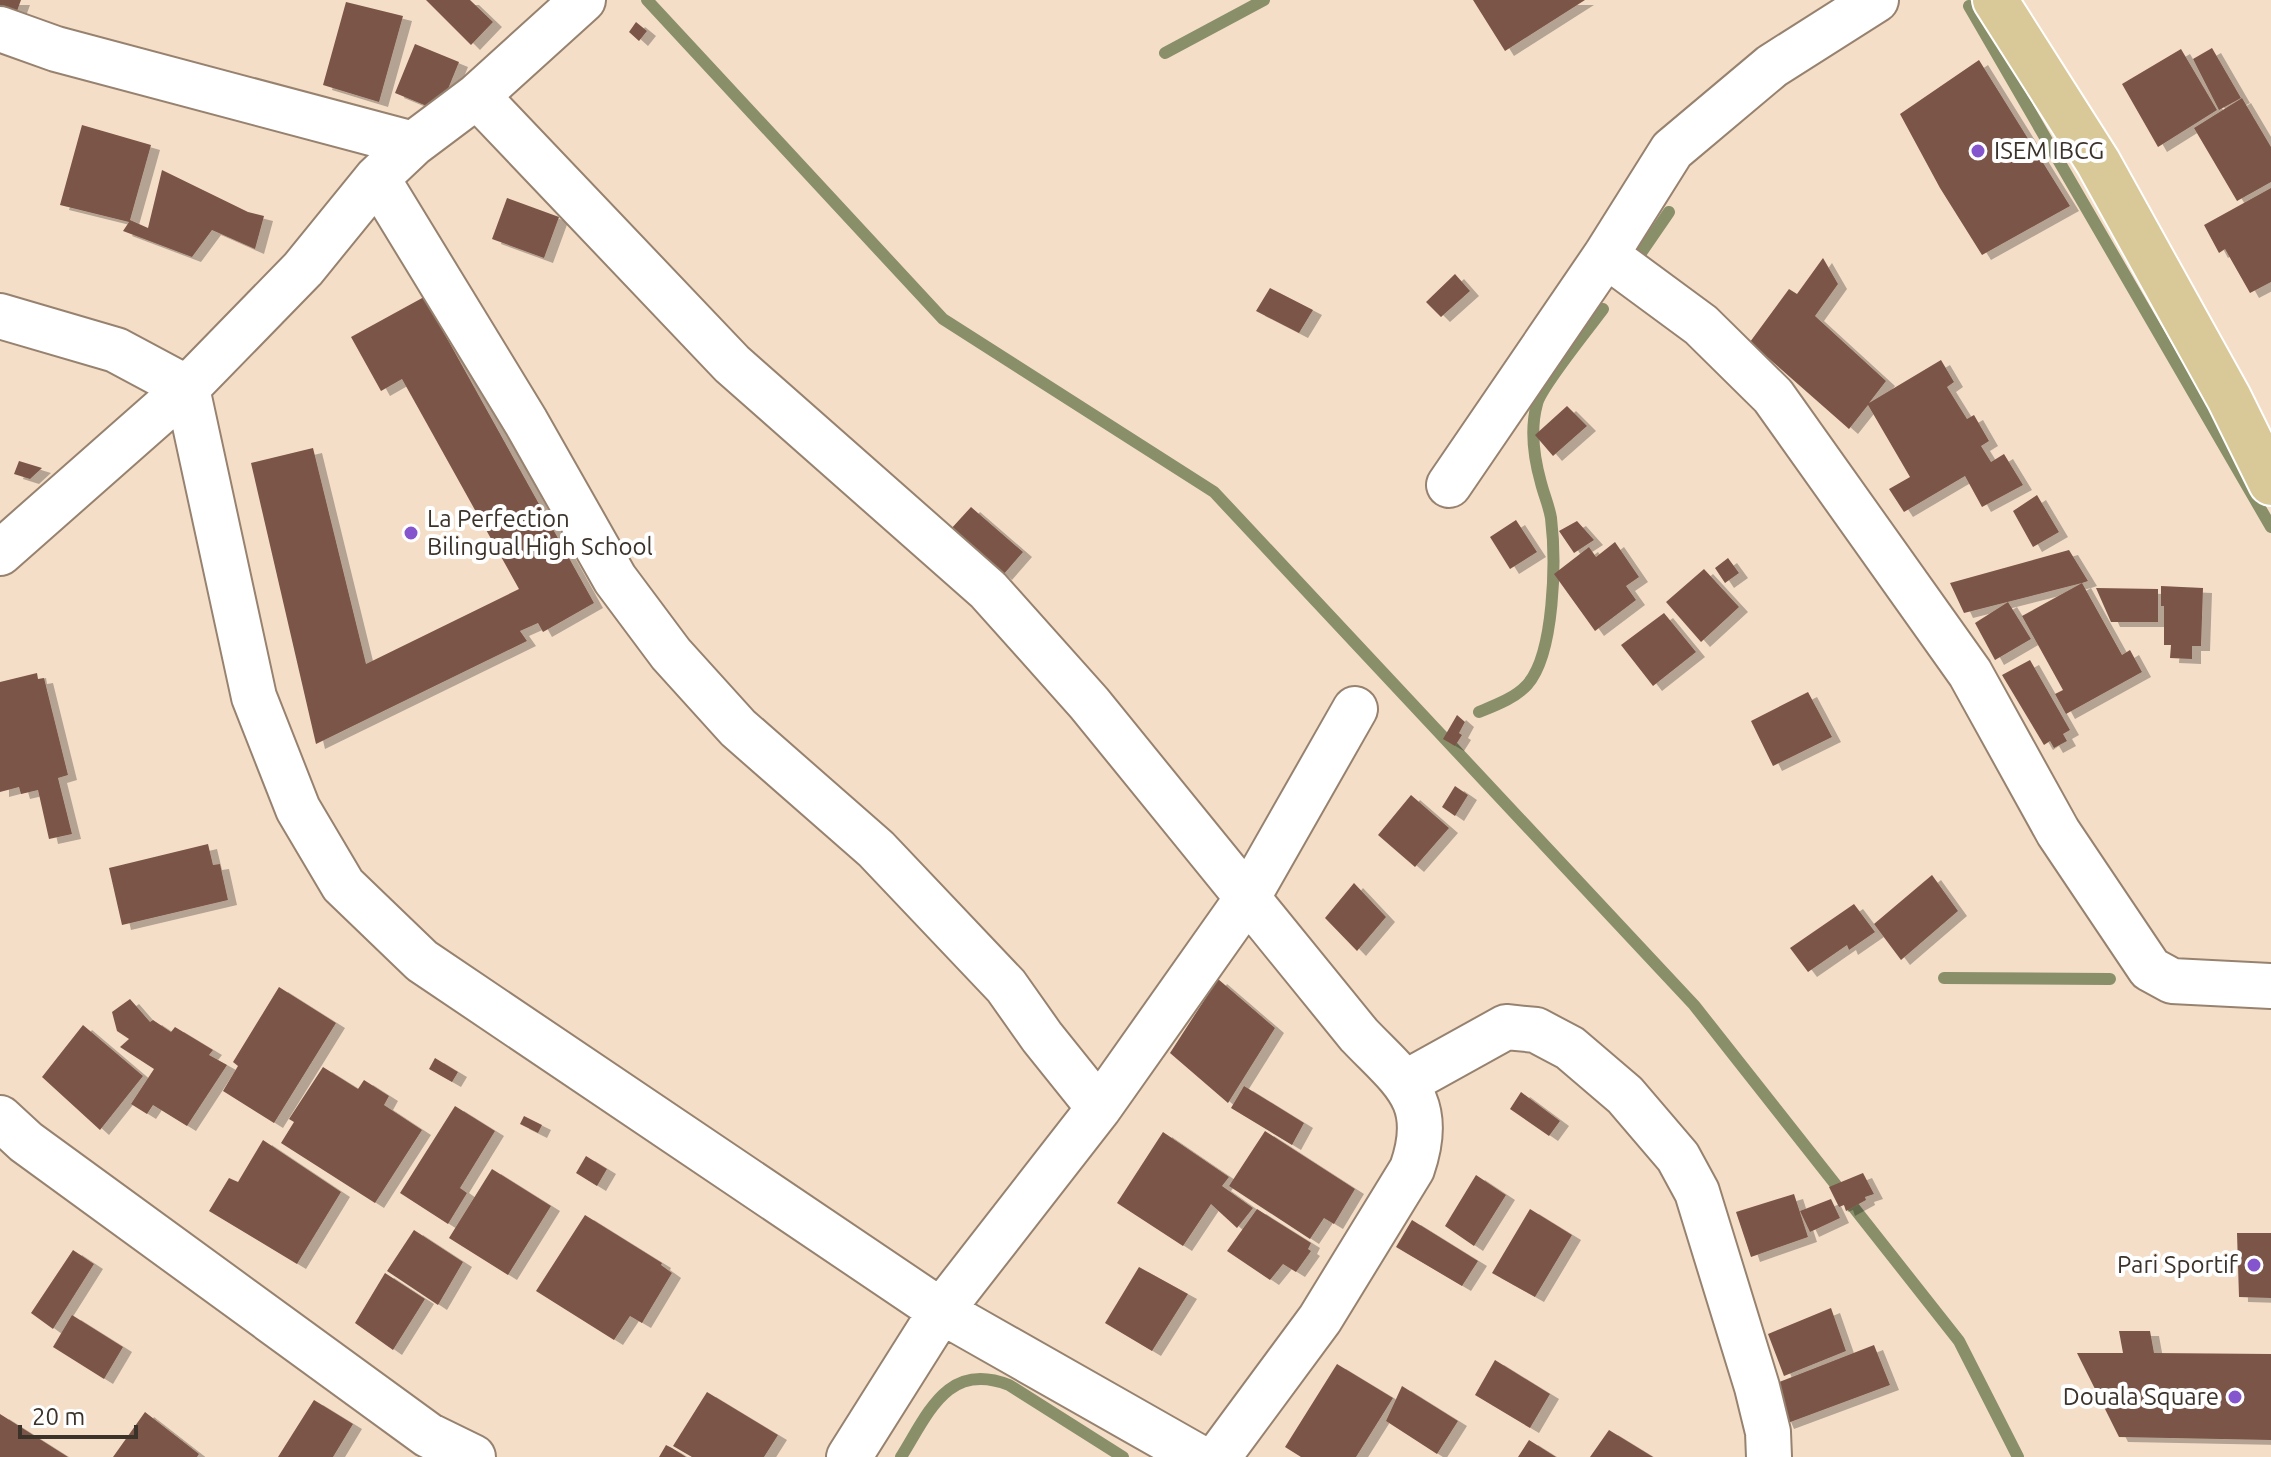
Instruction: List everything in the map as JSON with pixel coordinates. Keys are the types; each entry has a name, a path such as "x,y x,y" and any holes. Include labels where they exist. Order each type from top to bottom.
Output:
{"main road":[{"path":"1995,0 2098,162 2229,398 2271,483"}],"street":[{"path":"0,553 187,388 303,269 377,178 413,144 477,96 583,0"},
{"path":"1449,485 1606,255 1672,150 1772,66 1876,0"},
{"path":"0,29 56,49 413,144"},
{"path":"477,96 732,364 988,590 1089,703 1359,1035 1405,1083 1419,1107 1421,1145 1412,1169 1320,1319 1218,1457"},
{"path":"377,178 526,422 615,579 671,654 738,728 876,849 1006,986 1099,1108"},
{"path":"1606,255 1701,325 1773,396 1970,673 2058,832 2150,969 2172,981 2271,986"},
{"path":"0,316 116,350 187,388 254,697 298,809 343,885 422,961 941,1311 1198,1457"},
{"path":"849,1457 941,1311 1099,1108 1248,897 1355,709"},
{"path":"1405,1083 1506,1027 1536,1030 1570,1048 1625,1095 1678,1157 1697,1192 1757,1387 1768,1432 1769,1457"},
{"path":"0,1118 26,1142 416,1426 473,1457"}],"building":[{"path":"0,0 21,0 13,22 0,17"},
{"path":"426,0 470,0 493,22 471,45"},
{"path":"1473,0 1585,0 1505,51"},
{"path":"346,2 403,16 379,102 323,85"},
{"path":"636,22 647,31 639,41 629,32"},
{"path":"415,44 459,62 439,111 395,93"},
{"path":"2212,48 2241,98 2219,110 2193,59"},
{"path":"2181,49 2217,110 2158,147 2122,84"},
{"name":"ISEM IBCG","path":"1979,60 2070,206 1982,255 1940,188 1900,114"},
{"path":"2242,98 2271,147 2271,182 2237,201 2194,128"},
{"path":"82,125 151,145 130,220 148,228 162,170 248,212 264,216 255,249 212,230 192,257 123,231 129,222 60,205"},
{"path":"2271,188 2271,282 2250,293 2225,249 2219,253 2204,225"},
{"path":"507,198 559,217 544,258 492,239"},
{"path":"1823,258 1838,284 1815,316 1886,381 1869,403 1941,360 1954,382 1947,387 1967,419 1974,415 1989,441 1981,446 1991,462 2004,454 2023,485 1982,507 1965,476 1904,512 1889,489 1910,477 1868,405 1849,429 1750,342 1789,289 1797,294"},
{"path":"1455,274 1470,291 1441,317 1426,302"},
{"path":"1270,288 1313,310 1299,333 1256,311"},
{"path":"424,297 594,603 543,632 538,623 520,631 527,641 316,744 251,463 313,448 366,664 519,589 402,379 381,391 351,337"},
{"path":"1567,406 1587,426 1553,456 1535,435"},
{"path":"19,461 42,468 30,479 14,474"},
{"path":"2037,495 2059,532 2033,547 2013,511"},
{"path":"971,507 1023,552 1003,575 950,530"},
{"path":"1516,520 1537,552 1510,569 1490,537"},
{"path":"1577,521 1594,540 1574,553 1559,531"},
{"path":"1615,542 1639,577 1626,586 1636,600 1595,631 1554,574 1589,547 1596,557"},
{"path":"2069,550 2088,581 1964,613 1950,583"},
{"path":"1728,558 1739,573 1725,583 1715,568"},
{"path":"1704,569 1739,607 1701,642 1666,602"},
{"path":"2082,583 2122,655 2130,650 2142,672 2066,714 2055,694 2063,690 2022,616"},
{"path":"2161,586 2203,588 2201,646 2192,646 2192,659 2170,658 2171,645 2164,645"},
{"path":"2096,588 2158,589 2158,622 2111,622"},
{"path":"2008,602 2031,639 1995,660 1975,623"},
{"path":"1664,613 1696,652 1653,686 1621,645"},
{"path":"2030,660 2070,730 2063,734 2067,741 2054,748 2050,741 2044,745 2002,675"},
{"path":"37,673 38,679 44,678 68,775 58,778 72,834 49,839 38,790 21,794 19,787 0,792 0,682"},
{"path":"1808,692 1832,737 1773,766 1751,721"},
{"path":"1457,715 1465,722 1455,746 1443,739"},
{"path":"1455,786 1468,795 1455,816 1442,807"},
{"path":"1411,795 1449,828 1415,867 1378,835"},
{"path":"208,844 213,865 220,864 228,900 122,925 109,868"},
{"path":"1932,875 1958,911 1901,960 1874,924"},
{"path":"1354,883 1386,917 1357,951 1325,918"},
{"path":"1854,904 1875,932 1849,950 1847,945 1808,972 1790,948"},
{"path":"1218,979 1275,1028 1228,1103 1170,1053"},
{"path":"279,987 336,1023 274,1123 223,1091 238,1066 233,1062"},
{"path":"130,999 150,1022 153,1020 171,1032 175,1027 213,1050 209,1055 227,1065 187,1126 153,1105 147,1114 131,1104 154,1069 120,1047 129,1039 117,1031 112,1012"},
{"path":"83,1025 143,1076 100,1130 42,1077"},
{"path":"435,1058 458,1072 452,1082 429,1069"},
{"path":"323,1067 358,1089 364,1080 389,1096 384,1105 422,1130 375,1203 281,1143 294,1122 289,1119"},
{"path":"1244,1086 1304,1123 1292,1145 1231,1108"},
{"path":"1521,1092 1560,1121 1549,1136 1510,1109"},
{"path":"455,1106 495,1131 460,1188 467,1193 448,1224 400,1193"},
{"path":"524,1116 542,1125 538,1133 520,1124"},
{"path":"1265,1131 1355,1189 1334,1224 1324,1218 1310,1239 1229,1186"},
{"path":"1163,1132 1229,1177 1222,1186 1253,1208 1237,1228 1211,1204 1183,1246 1117,1203"},
{"path":"263,1140 341,1192 297,1264 209,1211 229,1178 238,1182"},
{"path":"586,1156 607,1169 597,1186 576,1173"},
{"path":"492,1169 551,1206 508,1275 449,1238"},
{"path":"1863,1173 1874,1194 1846,1211 1844,1205 1839,1207 1829,1187"},
{"path":"1476,1175 1506,1195 1474,1246 1445,1226"},
{"path":"1794,1194 1808,1237 1751,1257 1736,1212"},
{"path":"1831,1199 1840,1218 1810,1232 1800,1211"},
{"path":"1257,1209 1311,1243 1308,1249 1311,1251 1296,1272 1283,1264 1270,1280 1227,1251"},
{"path":"1530,1209 1572,1235 1535,1297 1492,1273"},
{"path":"585,1215 662,1263 672,1273 642,1323 630,1316 614,1340 536,1291"},
{"path":"1412,1220 1478,1261 1462,1286 1396,1247"},
{"path":"414,1230 463,1262 438,1305 387,1271"},
{"name":"Pari Sportif","path":"2237,1233 2271,1233 2271,1298 2239,1297"},
{"path":"73,1250 94,1264 53,1329 31,1313"},
{"path":"1139,1267 1188,1294 1152,1351 1105,1323"},
{"path":"385,1273 425,1299 393,1350 355,1323"},
{"path":"1831,1308 1846,1351 1784,1376 1768,1334"},
{"path":"72,1315 123,1347 104,1379 53,1347"},
{"path":"2119,1331 2150,1331 2154,1353 2271,1354 2271,1440 2119,1437 2077,1353 2123,1353"},
{"path":"1874,1345 1890,1385 1785,1424 1769,1386"},
{"path":"1495,1360 1550,1394 1530,1428 1475,1395"},
{"path":"1337,1364 1393,1398 1356,1457 1301,1457 1285,1447"},
{"path":"1402,1386 1458,1421 1437,1454 1386,1421"},
{"path":"707,1392 778,1435 764,1457 692,1457 673,1446"},
{"path":"314,1400 353,1424 333,1457 278,1457"},
{"path":"145,1412 199,1454 197,1457 113,1457"},
{"path":"0,1414 68,1457 0,1457"},
{"path":"1609,1430 1653,1457 1590,1457"},
{"path":"1529,1440 1556,1457 1518,1457"},
{"path":"666,1445 672,1448 686,1457 659,1457"}],"waterway":[{"path":"647,0 943,319 1214,492 1694,1005 1959,1341 2018,1457"},
{"path":"1165,53 1264,0"},
{"path":"1969,6 2271,527"},
{"path":"1632,266 1669,212"},
{"path":"1479,712 1522,690 1536,671 1543,652 1551,605 1553,536 1535,454 1535,414 1547,385 1603,309"},
{"path":"1944,978 2110,979"},
{"path":"901,1457 931,1408 943,1395 955,1385 988,1379 1009,1385 1123,1457"}],"place":[{"name":"ISEM IBCG","path":"1978,151"},
{"name":"La Perfection Bilingual High School","path":"411,533"},
{"name":"Pari Sportif","path":"2254,1265"},
{"name":"Douala Square","path":"2235,1397"}]}
